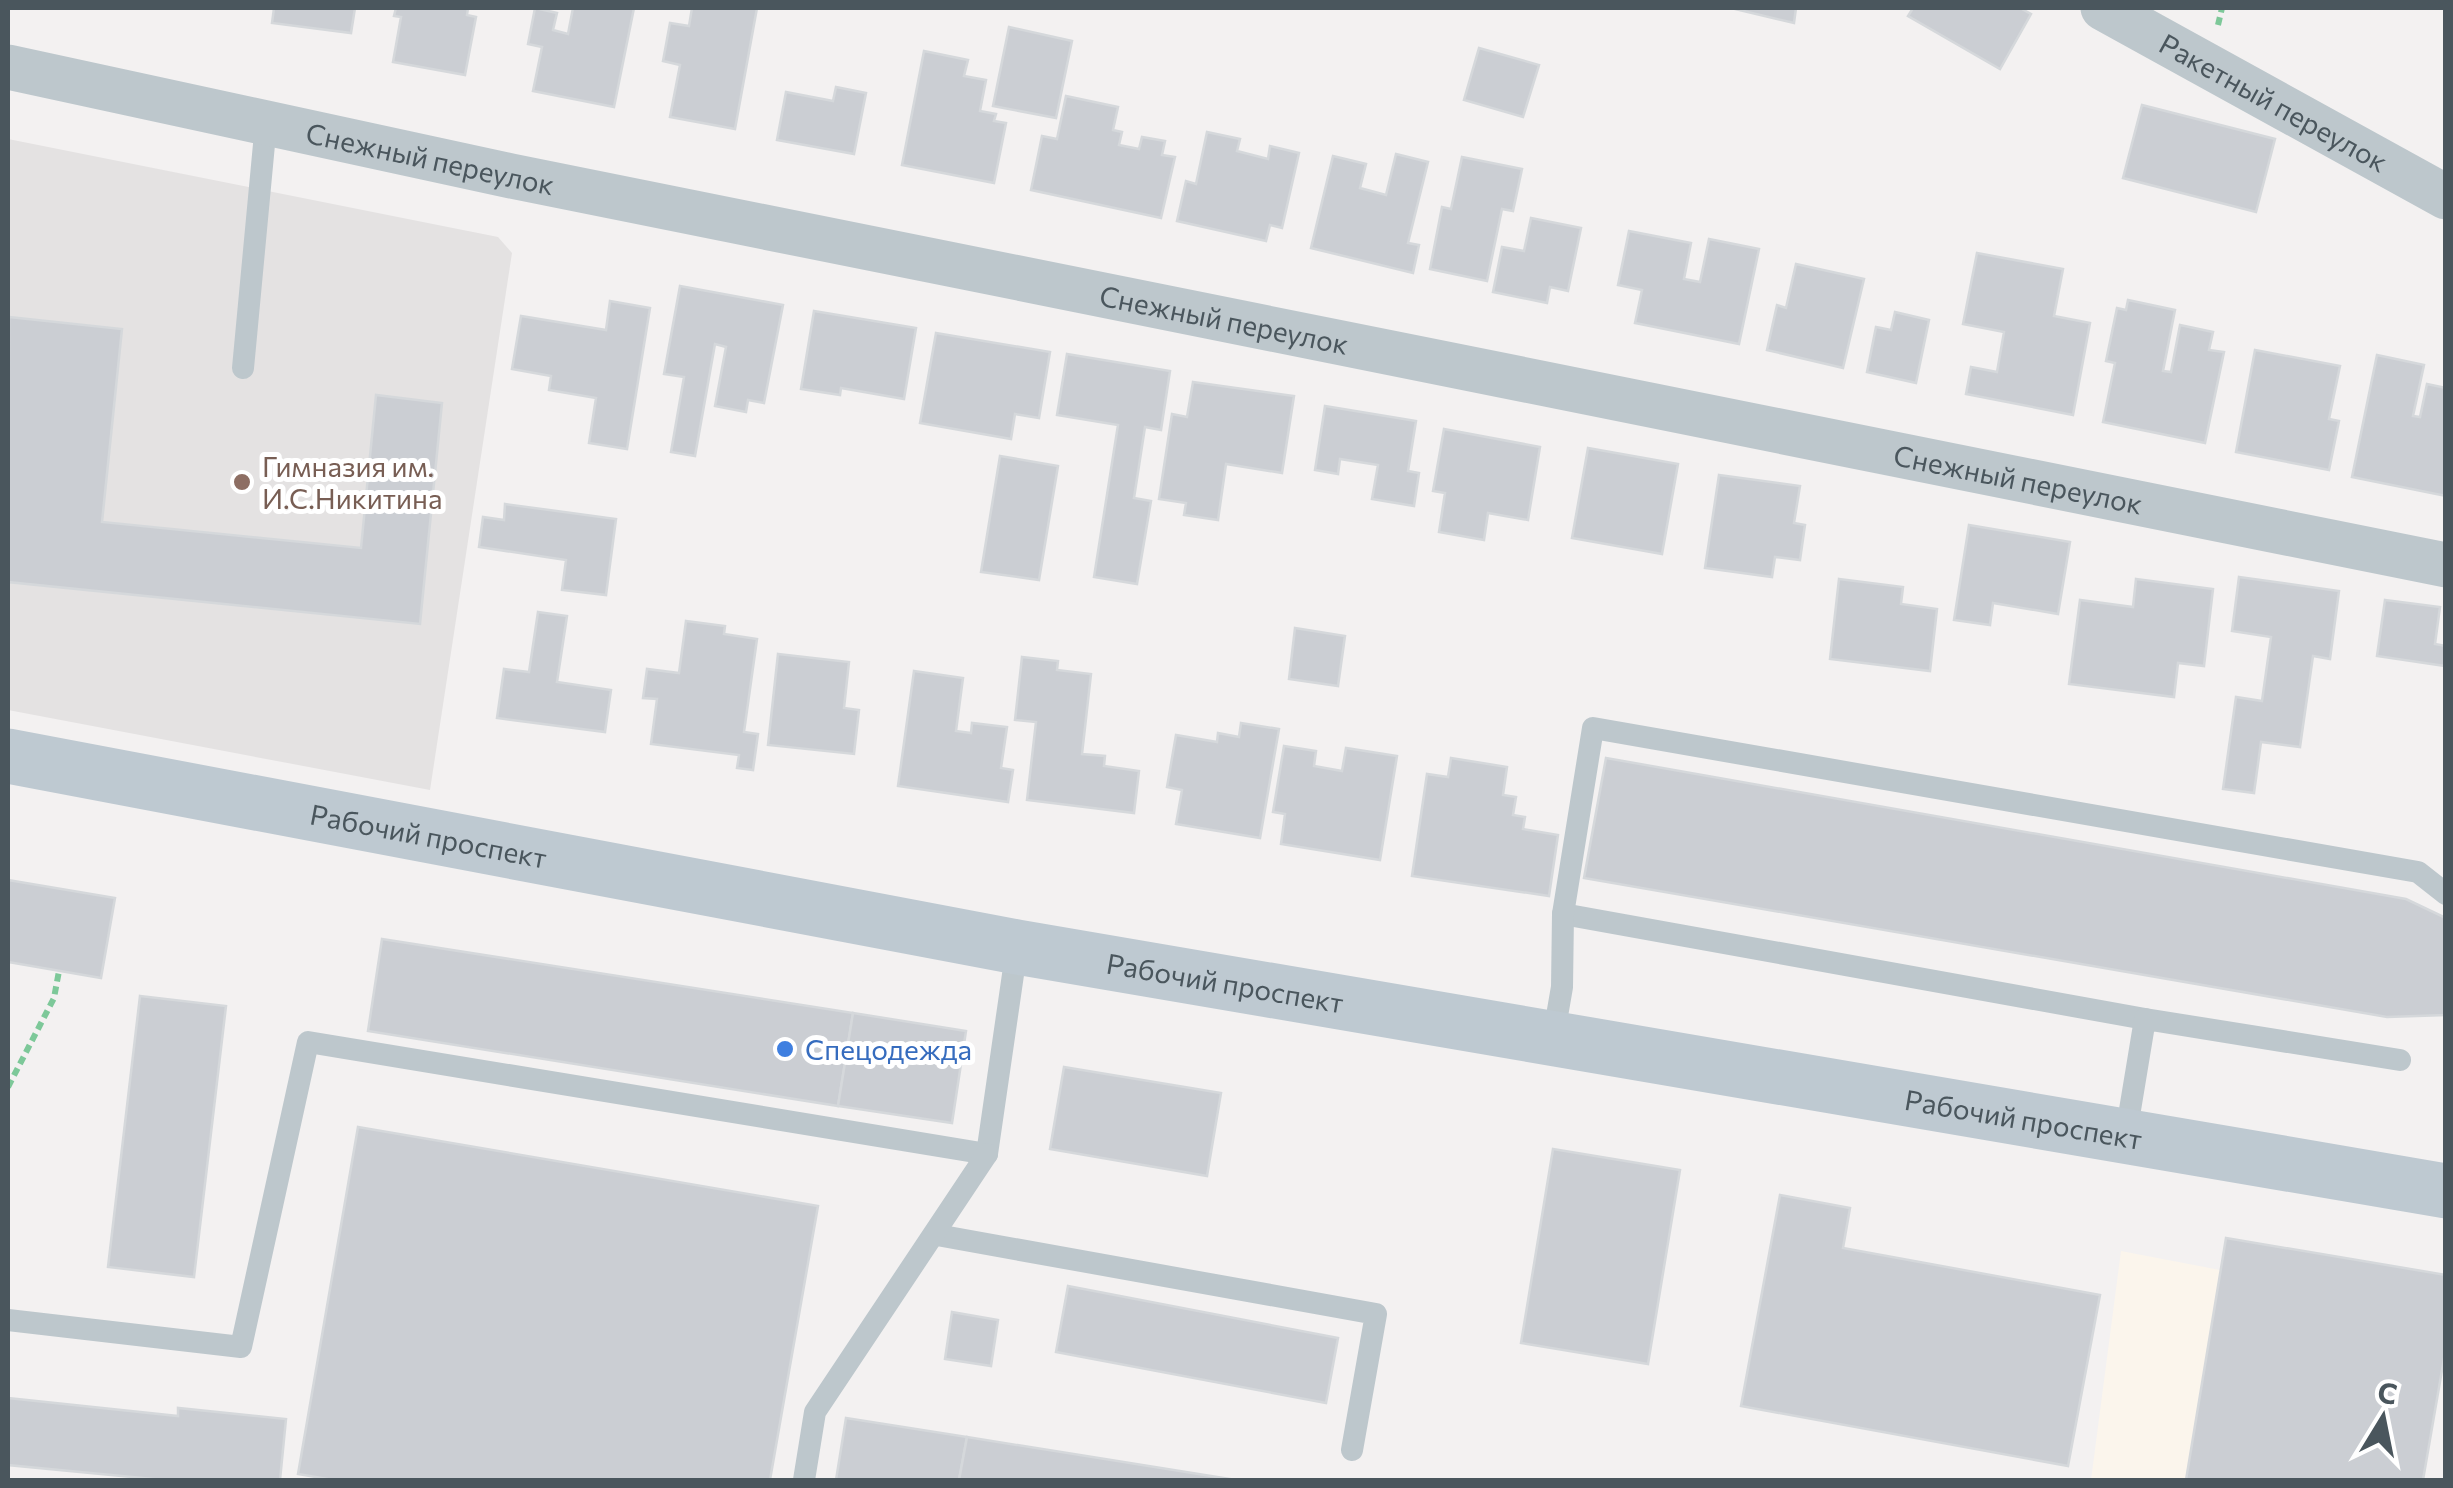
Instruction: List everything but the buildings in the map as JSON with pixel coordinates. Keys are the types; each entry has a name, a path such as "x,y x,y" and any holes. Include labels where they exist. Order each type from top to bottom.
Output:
{"street":[{"name":"Ракетный переулок","path":"2103,8 2446,196"},
{"name":"Снежный переулок","path":"8,67 266,123 2446,564"},
{"name":"Рабочий проспект","path":"8,756 1018,947 2446,1191"}],"lane":[{"path":"243,368 266,123"},
{"path":"1553,1038 1562,987 1564,914 1593,728 2418,872 2446,894"},
{"path":"1564,914 2145,1020 2400,1060"},
{"path":"804,1480 814,1412 936,1236 987,1154 1018,947"},
{"path":"2126,1134 2145,1020"},
{"path":"8,1320 240,1346 308,1042 987,1154"},
{"path":"936,1236 1376,1314 1352,1450"}],"path":[{"path":"8,1087 54,998 59,971"}],"shaded area":[{"name":"Гимназия им. И.С.Никитина","path":"8,139 498,237 512,253 430,790 8,710"},
{"path":"2226,1238 2445,1347 2423,1480 2091,1480 2121,1251 2220,1270"}],"place":[{"name":"Гимназия им. И.С.Никитина","path":"242,482"},
{"name":"Спецодежда","path":"785,1049"}]}
